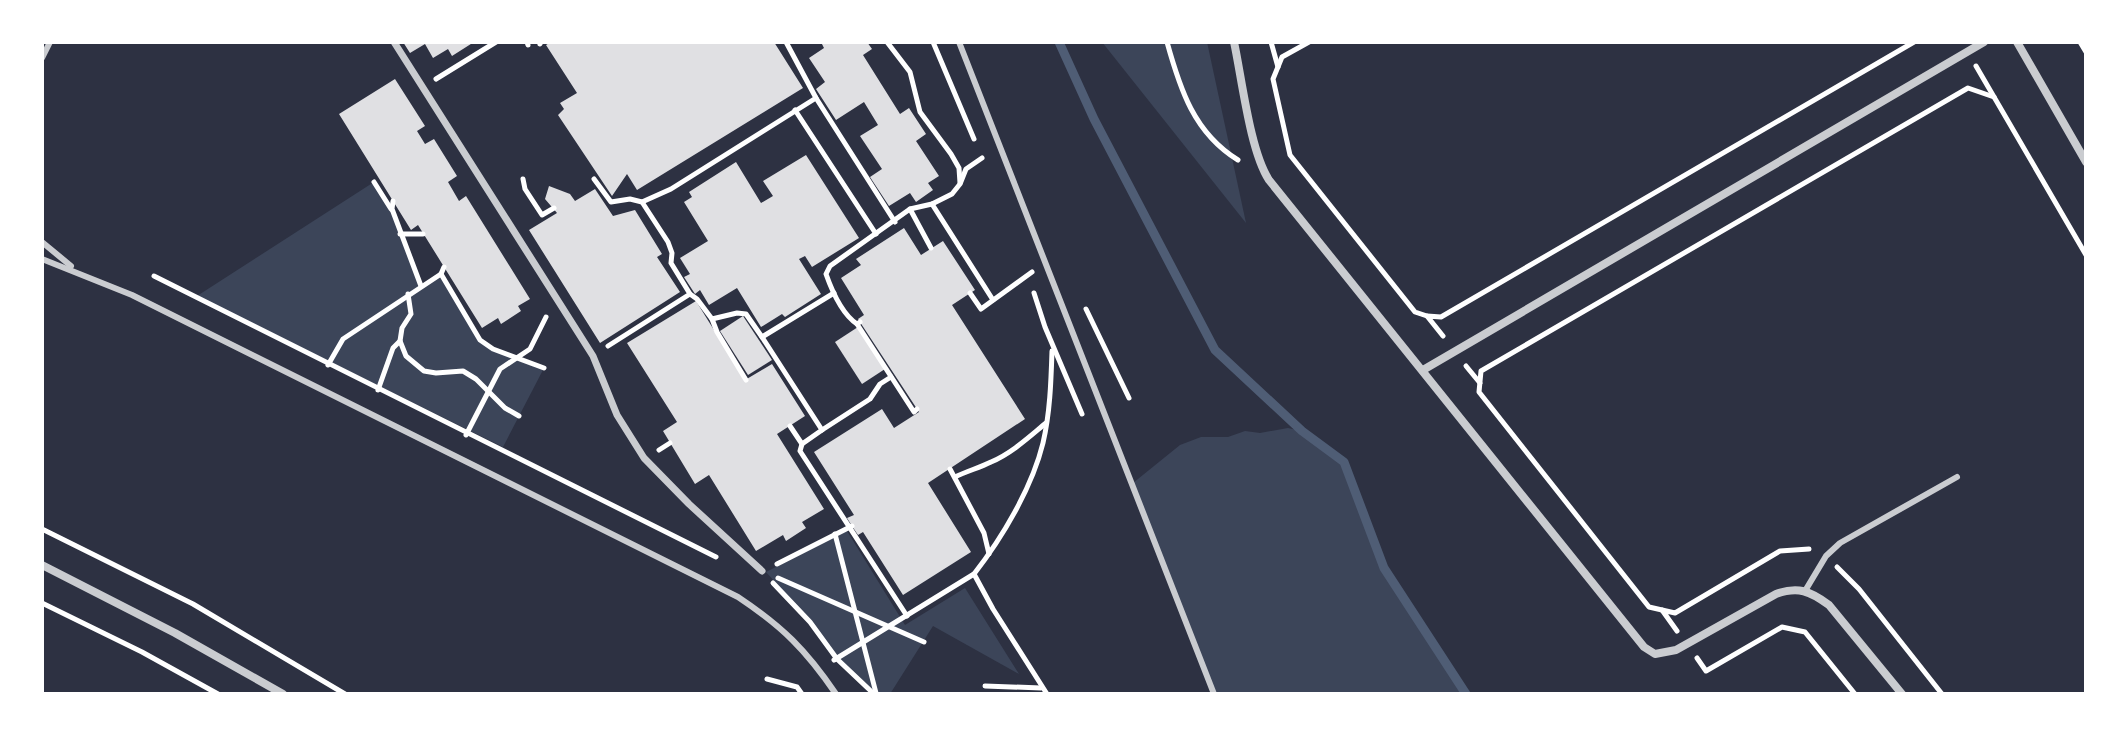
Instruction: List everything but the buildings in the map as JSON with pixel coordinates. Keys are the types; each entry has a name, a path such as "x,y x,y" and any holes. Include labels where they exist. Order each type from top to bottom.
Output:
{"street":[{"path":"394,42 593,356 617,415 644,458 762,571"},
{"path":"1235,42 1262,169 1644,647 1655,654 1666,653 1776,594 1793,588 1805,591 1829,605 1902,694"},
{"path":"1423,370 1984,42"},
{"path":"2017,42 2086,162"},
{"path":"42,565 175,633 283,694"}],"lane":[{"path":"42,58 50,42"},
{"path":"959,42 1214,694"},
{"path":"42,242 84,275"},
{"path":"42,259 181,319 738,597 797,642 836,694"},
{"path":"1805,591 1814,572 1840,543 1957,477"}],"path":[{"path":"423,87 496,42"},
{"path":"786,42 816,98 895,222"},
{"path":"887,42 910,72 920,112 959,168 960,184"},
{"path":"1167,42 1182,95 1202,126 1237,160 1262,169"},
{"path":"1271,42 1278,67"},
{"path":"1309,42 1282,57 1273,79 1290,155 1415,312 1441,317 1914,42"},
{"path":"2080,42 2086,52"},
{"path":"1968,52 2086,255"},
{"path":"1942,694 1859,589 1826,556 1808,548 1780,551 1675,613 1649,607 1479,392 1481,371 1968,88 1994,97"},
{"path":"594,179 611,202 630,199 642,202 671,189 816,98"},
{"path":"795,110 876,234"},
{"path":"917,409 914,412 858,323 850,319 826,274 830,266 910,209 932,204 952,194 966,169 982,158"},
{"path":"523,179 525,189 542,215 554,208"},
{"path":"374,182 392,209 421,286"},
{"path":"392,209 393,201"},
{"path":"642,202 668,242 672,253 671,263 690,294 712,319 746,380"},
{"path":"932,204 993,300"},
{"path":"530,213 538,208"},
{"path":"910,209 931,248"},
{"path":"400,234 423,234"},
{"path":"328,364 343,339 441,274 444,267"},
{"path":"441,274 480,340 493,349 544,368"},
{"path":"970,293 981,309 1028,274"},
{"path":"154,276 719,558"},
{"path":"762,337 834,293"},
{"path":"408,294 411,314 402,328 400,341 406,356 424,371 463,371 476,379 505,408 519,416"},
{"path":"593,356 690,294"},
{"path":"467,434 500,369 530,349 558,299"},
{"path":"712,319 742,313 749,316 822,430"},
{"path":"1427,316 1480,384"},
{"path":"378,390 393,348 400,341"},
{"path":"837,659 974,574 989,555 1021,498 1043,444 1051,396 1053,346"},
{"path":"891,377 880,384 870,399 802,444 800,451 907,616"},
{"path":"955,477 1000,457 1046,423"},
{"path":"790,426 802,444"},
{"path":"950,469 984,533 989,555"},
{"path":"762,571 850,527"},
{"path":"42,529 193,604 345,694"},
{"path":"835,534 875,694"},
{"path":"762,571 924,642"},
{"path":"762,571 810,622 837,659 875,694"},
{"path":"974,574 1047,694"},
{"path":"42,603 142,652 218,694"},
{"path":"1662,610 1706,671 1782,627 1805,632 1855,694"},
{"path":"767,679 797,687 802,694"},
{"path":"985,686 1042,688"},
{"path":"1032,694 1042,688"}],"shaded area":[{"path":"1102,42 1207,42 1246,223"},
{"path":"374,182 392,209 421,285 441,274 480,340 493,349 544,368 503,447 197,296"},
{"path":"1288,428 1302,431 1344,462 1384,568 1466,694 1215,694 1133,483 1180,445 1201,437 1228,437 1245,431 1260,433"},
{"path":"847,531 905,625 965,588 1019,674 933,626 890,694 877,694 839,659 766,572"}],"waterway":[{"path":"1059,42 1094,119 1215,350 1302,431 1344,462 1384,568 1466,694"}]}
